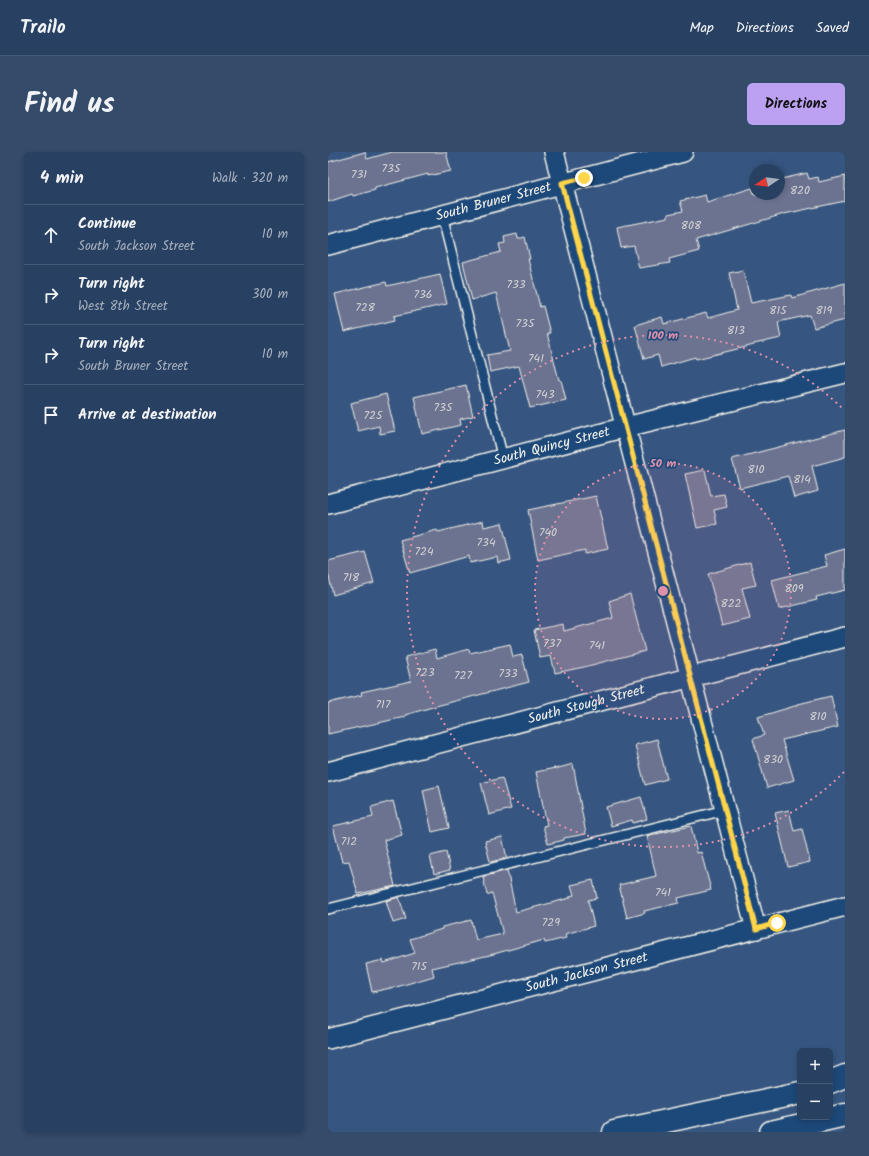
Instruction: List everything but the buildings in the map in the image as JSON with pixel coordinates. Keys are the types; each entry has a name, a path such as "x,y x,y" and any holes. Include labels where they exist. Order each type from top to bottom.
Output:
{"highway":[{"path":"833,1081 845,1076"},
{"path":"833,1085 845,1082"},
{"path":"614,1132 797,1094"},
{"path":"771,1132 845,1115"}],"street":[{"path":"554,152 756,929"},
{"name":"South Bruner Street","path":"328,245 682,152"},
{"name":"South Quincy Street","path":"328,504 626,427 845,373"},
{"name":"South Stough Street","path":"328,772 845,637"},
{"name":"South Jackson Street","path":"328,1039 845,906"}],"lane":[{"path":"442,215 503,459"},
{"path":"328,909 726,810"}],"route":[{"path":"584,178 562,183 756,929 777,923"}]}
